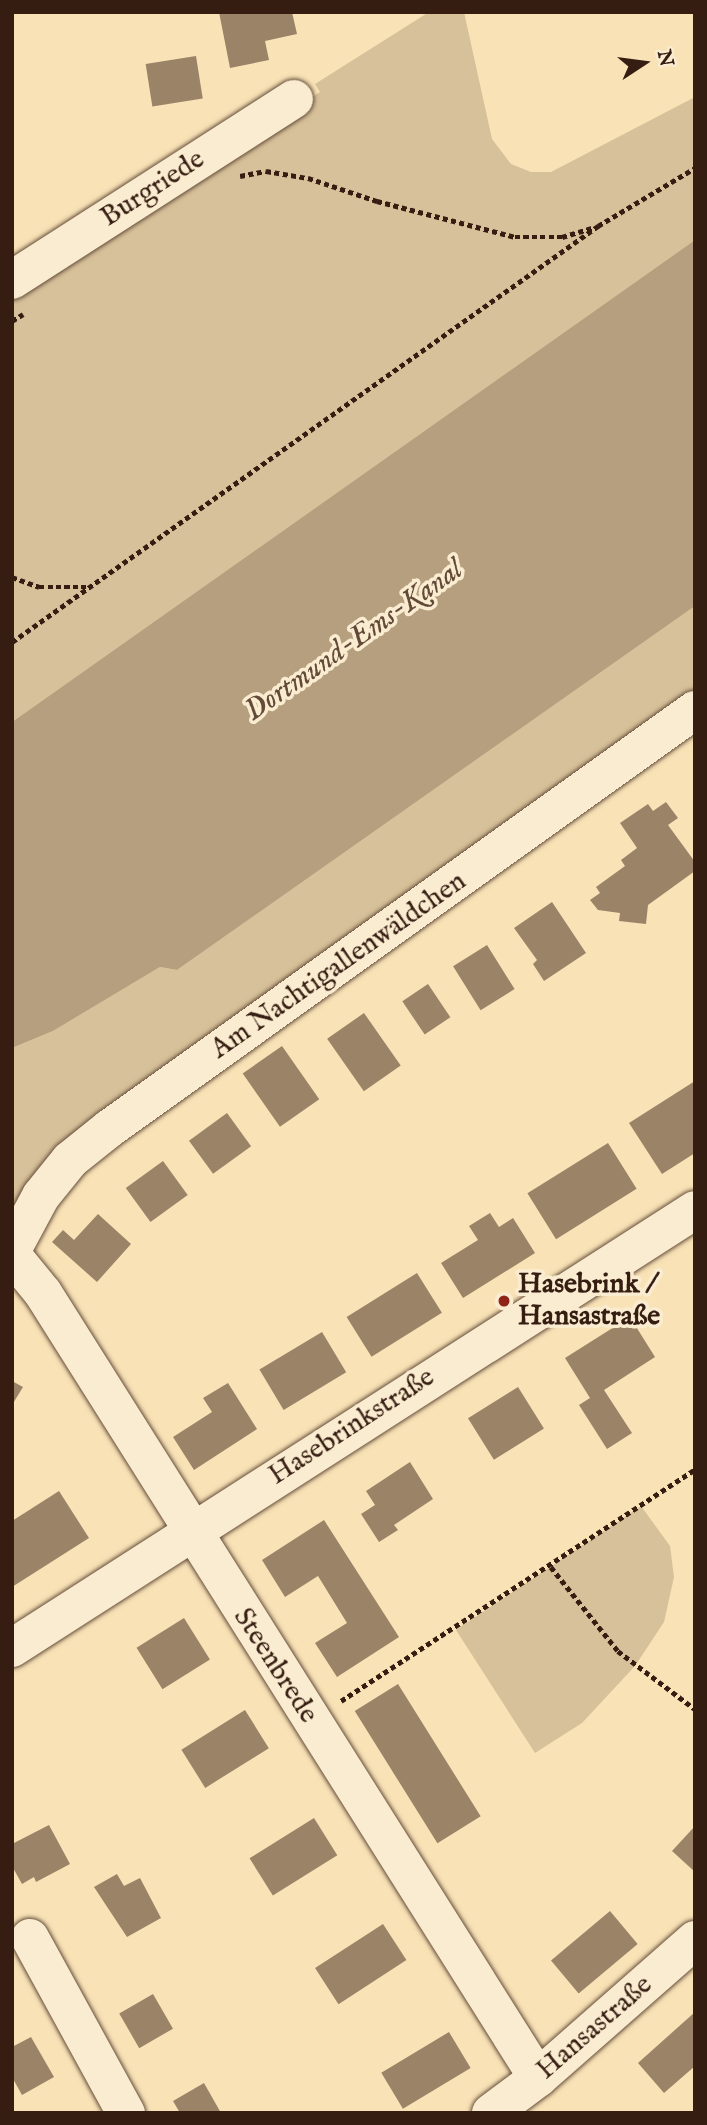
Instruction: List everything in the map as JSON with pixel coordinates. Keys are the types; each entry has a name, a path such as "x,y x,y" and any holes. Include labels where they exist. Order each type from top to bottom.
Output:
{"street":[{"name":"Burgriede","path":"24,293 294,99"},
{"name":"Am Nachtigallenwäldchen","path":"12,1253 41,1196 71,1160 110,1128 695,709"},
{"name":"Hasebrinkstraße","path":"12,1648 695,1210"},
{"name":"Steenbrede","path":"12,1253 43,1293 190,1532 538,2078"},
{"path":"30,1938 126,2113"},
{"name":"Hansastraße","path":"491,2113 538,2078 695,1940"}],"path":[{"path":"12,642 598,226 695,168"},
{"path":"234,177 266,171 308,178 377,201 515,237 562,237 598,226"},
{"path":"12,321 24,293"},
{"path":"12,577 39,587 90,587"},
{"path":"310,1721 551,1567 695,1469"},
{"path":"551,1567 618,1651 695,1709"}],"shaded area":[{"path":"429,12 464,12 492,139 511,164 531,172 551,172 695,97 695,240 12,722 12,290 320,92 315,84"},
{"path":"695,606 695,696 12,1222 12,1048 53,1031 160,967 177,970"},
{"path":"641,1506 670,1546 674,1577 664,1622 635,1666 582,1723 535,1753 456,1630"}],"water":[{"name":"Dortmund-Ems-Kanal","path":"695,240 695,606 177,970 160,967 53,1031 12,1048 12,722"}],"building":[{"path":"219,12 292,12 297,34 265,41 269,60 230,68"},
{"path":"196,56 203,98 152,106 146,64"},
{"path":"666,802 678,818 668,825 695,862 695,871 648,905 646,924 619,921 620,913 598,910 590,900 600,893 596,887 625,866 621,860 637,848 620,823 648,804 653,811"},
{"path":"552,902 586,953 544,981 533,964 537,960 514,928"},
{"path":"487,945 515,989 481,1010 453,966"},
{"path":"428,984 450,1017 425,1034 402,1001"},
{"path":"364,1013 401,1065 364,1091 327,1039"},
{"path":"282,1046 319,1099 280,1127 243,1074"},
{"path":"695,1081 695,1153 662,1174 629,1123"},
{"path":"227,1113 251,1146 213,1174 189,1141"},
{"path":"608,1143 637,1189 556,1239 527,1193"},
{"path":"163,1161 188,1195 150,1222 126,1188"},
{"path":"490,1213 499,1227 513,1218 535,1253 463,1298 441,1263 478,1240 469,1226"},
{"path":"98,1214 131,1244 97,1282 52,1242 63,1230 74,1240"},
{"path":"417,1273 442,1313 372,1357 347,1317"},
{"path":"630,1317 655,1357 604,1390 632,1433 607,1449 579,1405 590,1398 565,1358"},
{"path":"322,1332 346,1372 284,1410 259,1370"},
{"path":"12,1381 23,1387 12,1405"},
{"path":"228,1383 257,1429 194,1470 173,1437 212,1412 203,1398"},
{"path":"518,1387 544,1429 494,1460 468,1418"},
{"path":"410,1462 433,1499 394,1525 398,1530 379,1542 361,1514 375,1505 366,1491"},
{"path":"59,1491 89,1538 12,1587 12,1521"},
{"path":"324,1520 399,1637 337,1677 315,1643 347,1623 318,1576 285,1597 262,1560"},
{"path":"184,1618 210,1660 162,1689 137,1648"},
{"path":"398,1684 481,1816 437,1843 355,1711"},
{"path":"245,1710 269,1748 205,1788 181,1750"},
{"path":"314,1818 337,1855 273,1896 250,1858"},
{"path":"49,1825 70,1864 36,1882 34,1877 22,1884 12,1866 12,1844"},
{"path":"695,1826 695,1872 672,1851"},
{"path":"117,1874 124,1886 140,1878 161,1918 127,1937 94,1887"},
{"path":"610,1911 638,1944 579,1993 551,1960"},
{"path":"383,1924 406,1960 338,2004 315,1968"},
{"path":"153,1994 173,2029 139,2048 119,2014"},
{"path":"695,2012 695,2066 664,2093 638,2063"},
{"path":"449,2032 471,2068 403,2109 381,2073"},
{"path":"31,2037 54,2077 22,2095 12,2077 12,2047"},
{"path":"204,2083 221,2113 180,2113 173,2101"}],"place":[{"name":"Hasebrink / Hansastraße","path":"504,1301"}]}
